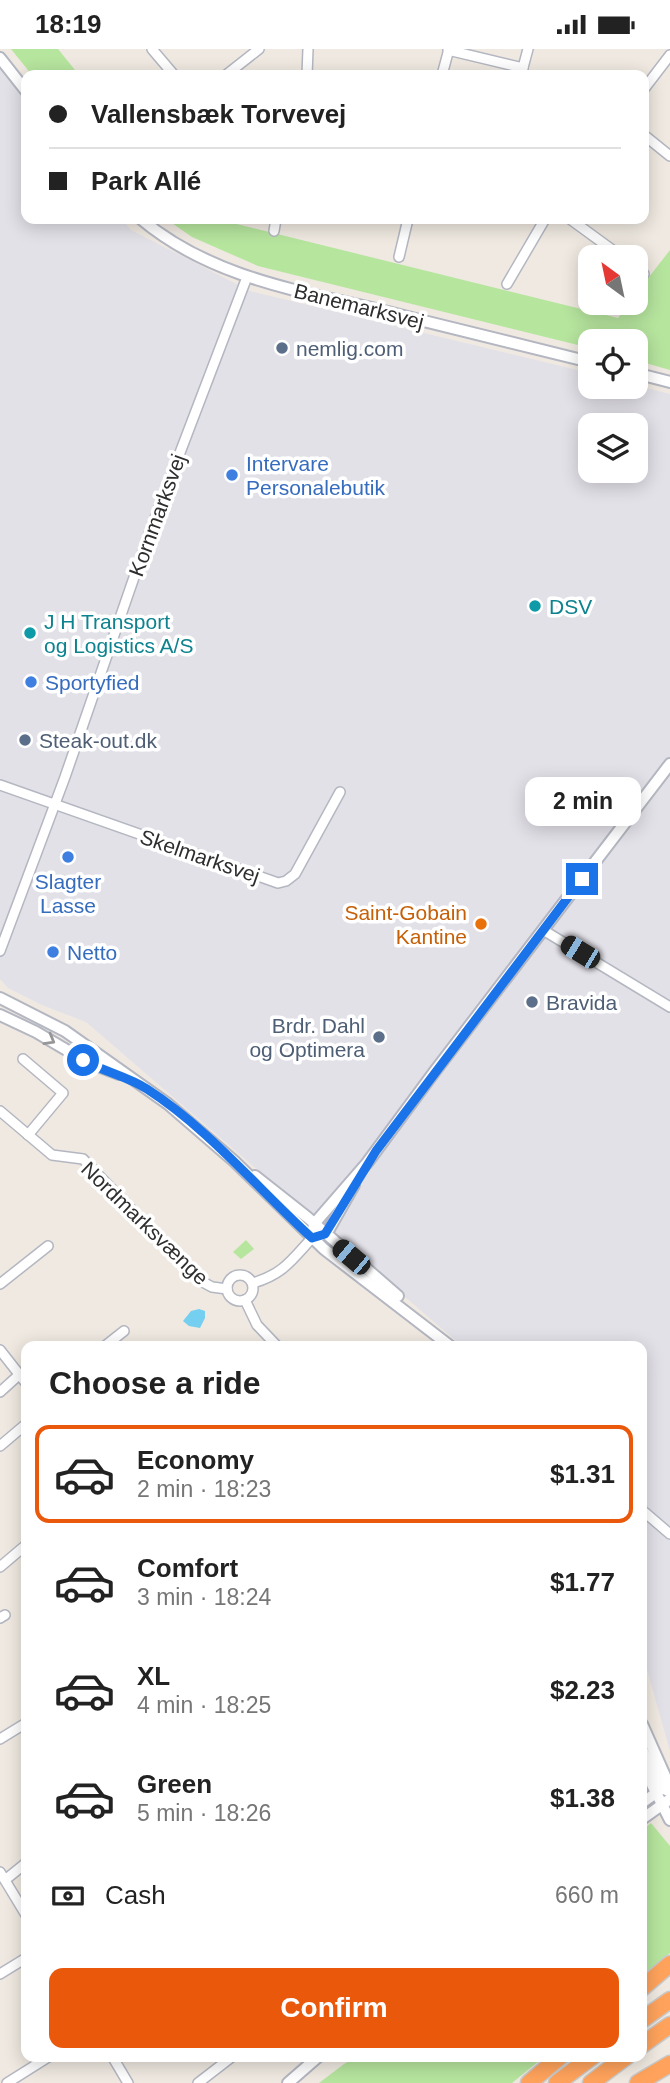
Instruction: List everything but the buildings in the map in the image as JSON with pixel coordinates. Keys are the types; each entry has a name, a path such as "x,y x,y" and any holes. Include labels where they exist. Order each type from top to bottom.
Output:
{"highway":[{"path":"647,1984 670,1964"},
{"path":"647,2016 670,2000"},
{"path":"647,2041 670,2025"},
{"path":"529,2083 554,2062"},
{"path":"557,2083 585,2062"},
{"path":"591,2083 620,2062"},
{"path":"638,2083 670,2064"}],"street":[{"path":"152,49 170,70"},
{"path":"232,70 259,49"},
{"path":"307,70 308,49"},
{"path":"522,70 528,49"},
{"path":"443,70 448,50 518,70"},
{"path":"649,82 670,55"},
{"path":"0,58 21,84"},
{"path":"649,139 670,156"},
{"name":"Banemarksvej","path":"148,224 179,247 247,277 578,359"},
{"path":"274,231 275,224"},
{"path":"399,257 407,224"},
{"path":"507,284 542,224"},
{"path":"577,224 606,245"},
{"name":"Kornmarksvej","path":"0,951 55,805 149,534 247,277"},
{"path":"648,376 670,382"},
{"path":"312,1238 314,1224 367,1163 670,764"},
{"name":"Skelmarksvej","path":"0,785 278,883 295,874 340,792"},
{"path":"543,930 670,1007"},
{"path":"0,998 65,1031 168,1104 234,1161 312,1238 358,1277 375,1287 444,1341"},
{"path":"0,1015 36,1032 87,1062 128,1077"},
{"path":"23,1059 63,1093 28,1135"},
{"name":"Nordmarksvænge","path":"0,1111 52,1155 83,1159 199,1280 212,1287 227,1289"},
{"path":"234,1161 274,1188 422,1317 445,1341"},
{"path":"253,1283 282,1271 312,1238 325,1234 367,1163"},
{"path":"0,1284 48,1246"},
{"path":"238,1275 247,1276 253,1283 253,1291 245,1300 235,1300 227,1289 230,1280 238,1275"},
{"path":"245,1300 257,1325 272,1341"},
{"path":"111,1341 124,1331"},
{"path":"0,1350 20,1374 0,1392"},
{"path":"0,1446 21,1427"},
{"path":"647,1514 670,1534"},
{"path":"0,1567 21,1549"},
{"path":"0,1739 21,1726"},
{"path":"647,1738 667,1794 670,1820"},
{"path":"647,1758 667,1794"},
{"path":"647,1771 667,1794"},
{"path":"647,1801 667,1794"},
{"path":"647,1814 667,1794"},
{"path":"21,1866 3,1876 21,1907"},
{"path":"0,1974 21,1961"},
{"path":"7,2083 40,2062"},
{"path":"116,2062 128,2083"},
{"path":"198,2083 225,2062"},
{"path":"288,2083 312,2062"},
{"path":"300,2073 319,2062"}],"shaded area":[{"path":"0,69 21,95 21,224 126,224 131,230 250,291 578,370 578,399 648,399 648,388 670,394 670,1751 647,1670 647,1341 456,1341 86,1022 8,988 0,979"}],"green space":[{"path":"11,49 58,49 75,70 28,70"},
{"path":"173,224 236,224 578,308 578,315 618,318 620,315 648,315 648,278 670,250 670,370 648,364 648,329 578,329 578,345 258,266 192,237"},
{"path":"246,1240 254,1249 241,1259 233,1252"},
{"path":"651,1823 670,1846 670,1953 647,1972 647,1826"},
{"path":"538,2062 512,2083 319,2083 344,2064"}],"water":[{"path":"191,1311 205,1311 200,1328 189,1326 183,1321"}],"place":[{"name":"nemlig.com","path":"282,348"},
{"name":"Intervare Personalebutik","path":"232,475"},
{"name":"DSV","path":"535,606"},
{"name":"J H Transport og Logistics A/S","path":"30,633"},
{"name":"Sportyfied","path":"31,682"},
{"name":"Steak-out.dk","path":"25,740"},
{"name":"Slagter Lasse","path":"68,857"},
{"name":"Saint-Gobain Kantine","path":"481,924"},
{"name":"Netto","path":"53,952"},
{"name":"Bravida","path":"532,1002"},
{"name":"Brdr. Dahl og Optimera","path":"379,1037"}],"route":[{"path":"83,1060 128,1077 149,1090 234,1161 312,1238 325,1234 367,1163 582,879"}]}
